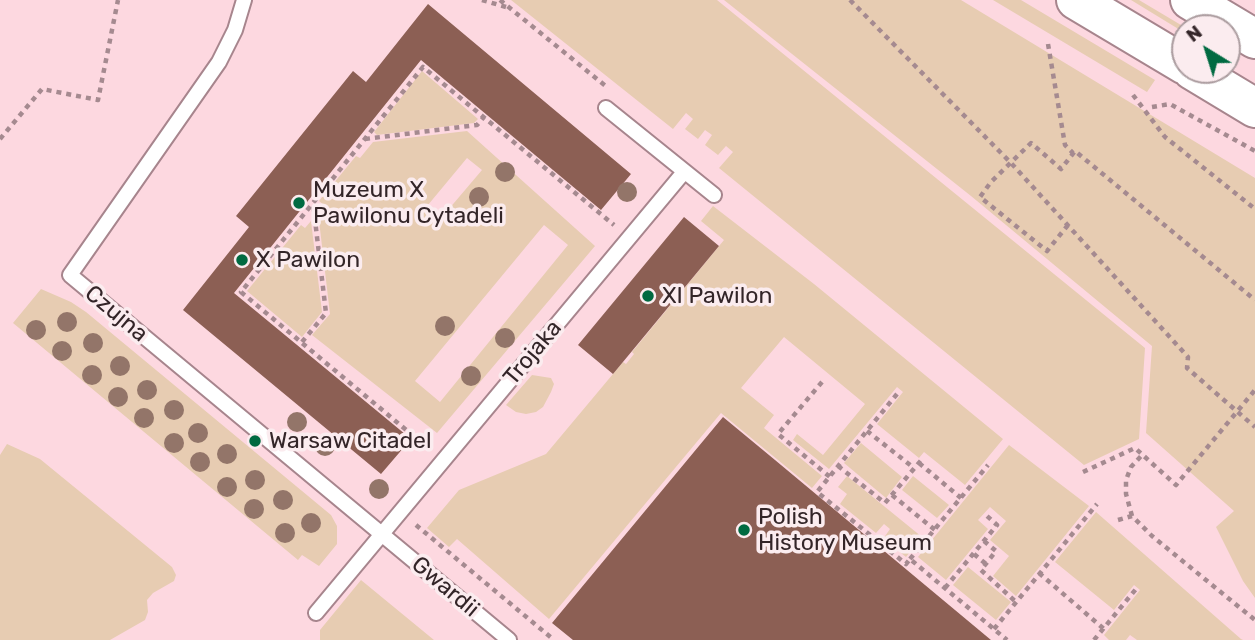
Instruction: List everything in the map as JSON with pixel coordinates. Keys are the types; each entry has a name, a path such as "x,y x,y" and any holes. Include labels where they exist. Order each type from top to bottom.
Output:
{"main road":[{"path":"1076,0 1171,57"},
{"path":"1189,0 1255,39"},
{"path":"1215,84 1255,108"}],"lane":[{"name":"Czujna","path":"244,0 235,30 219,62 70,275 381,534"},
{"path":"606,108 714,195"},
{"name":"Trojaka","path":"316,613 684,172"},
{"name":"Gwardii","path":"381,534 509,640"}],"path":[{"path":"0,139 42,89 98,100 118,0"},
{"path":"482,0 510,8"},
{"path":"500,0 617,96 606,108"},
{"path":"850,0 1012,163 1188,357 1187,368 1255,427"},
{"path":"1048,44 1065,145 1255,300"},
{"path":"430,450 241,292 423,66 617,227"},
{"path":"1133,96 1165,137 1255,209"},
{"path":"1152,107 1170,104 1255,151"},
{"path":"365,139 477,125 484,117"},
{"path":"1068,225 1047,251 980,197 1031,143 1061,169 1073,153"},
{"path":"302,342 326,313 313,203"},
{"path":"822,382 778,434 830,477"},
{"path":"1083,472 1135,448 1176,485 1255,390"},
{"path":"897,394 817,492 906,564 988,465"},
{"path":"867,431 914,468"},
{"path":"1142,455 1131,467 1126,480 1126,494 1132,516 1152,536 1255,620"},
{"path":"838,466 885,503 923,458"},
{"path":"919,463 961,498"},
{"path":"892,495 935,530"},
{"path":"994,629 1097,504"},
{"path":"945,588 997,524 987,516"},
{"path":"1118,520 1132,516"},
{"path":"416,525 554,640"},
{"path":"984,541 996,551 981,570 1016,602"},
{"path":"974,554 986,564"},
{"path":"910,559 1007,640"},
{"path":"1040,573 1104,629"},
{"path":"1104,640 1096,638 1136,589"}],"shaded area":[{"path":"511,0 717,0 1145,348 1139,439 1084,465 719,168 733,152 726,146 718,155 705,145 712,135 705,130 698,139 685,129 693,119 686,113 673,129"},
{"path":"724,0 961,0 1255,178 1255,598 1243,581 1216,527 1234,511 1146,433 1152,346 971,196"},
{"path":"993,0 1021,0 1155,80 1147,92"},
{"path":"1131,0 1139,0 1171,19 1171,24"},
{"path":"422,71 478,119 474,123 377,135 374,132"},
{"path":"467,131 595,246 437,433 312,335 330,314 318,212 324,205 319,201 356,156 360,158 373,142","holes":["467,158 482,170 437,223 423,211","544,225 568,245 440,402 415,381"]},
{"path":"713,206 814,284 1003,439 965,485 924,452 919,458 877,424 903,392 897,387 829,469 793,440 797,434 823,455 865,404 784,337 741,388 774,415 764,428 822,476 812,488 721,413 549,619 457,539 449,547 427,528 459,490 546,454 623,362 626,364 634,354 632,352 724,240 701,221"},
{"path":"311,221 322,312 302,337 247,291 301,225 305,228"},
{"path":"41,289 86,312 331,515 337,526 337,544 319,566 302,555 298,560 13,323"},
{"path":"532,375 551,378 554,384 551,392 543,407 536,412 516,412 506,405"},
{"path":"861,443 902,477 886,498 844,463"},
{"path":"7,444 40,459 172,567 176,575 174,581 153,593 147,600 148,612 145,620 110,640 0,640 0,455"},
{"path":"1009,445 1089,506 1016,596 993,576 1009,556 990,540 1006,521 990,507 978,520 988,529 946,580 918,557"},
{"path":"847,476 922,537 906,557 896,549 903,540 897,535 889,544 883,539 890,529 884,524 876,533 840,504 847,494 838,487"},
{"path":"913,476 949,505 937,518 902,490"},
{"path":"1096,512 1243,640 1137,640 1130,635 1126,640 1109,640 1104,635 1140,590 1134,585 1114,610 1055,562"},
{"path":"968,567 1011,602 996,620 953,585"},
{"path":"361,580 434,640 320,640 320,630"}],"building":[{"name":"X Pawilon","path":"428,4 631,174 601,210 421,60 234,293 411,439 381,474 183,310 249,227 236,216 353,71 366,82"},
{"name":"XI Pawilon","path":"684,217 719,246 613,374 578,345"},
{"name":"Polish History Museum","path":"723,417 991,640 573,640 552,623"}],"place":[{"name":"Muzeum X Pawilonu Cytadeli","path":"299,203"},
{"name":"X Pawilon","path":"242,260"},
{"name":"XI Pawilon","path":"648,296"},
{"name":"Warsaw Citadel","path":"255,441"},
{"name":"Polish History Museum","path":"744,530"}]}
